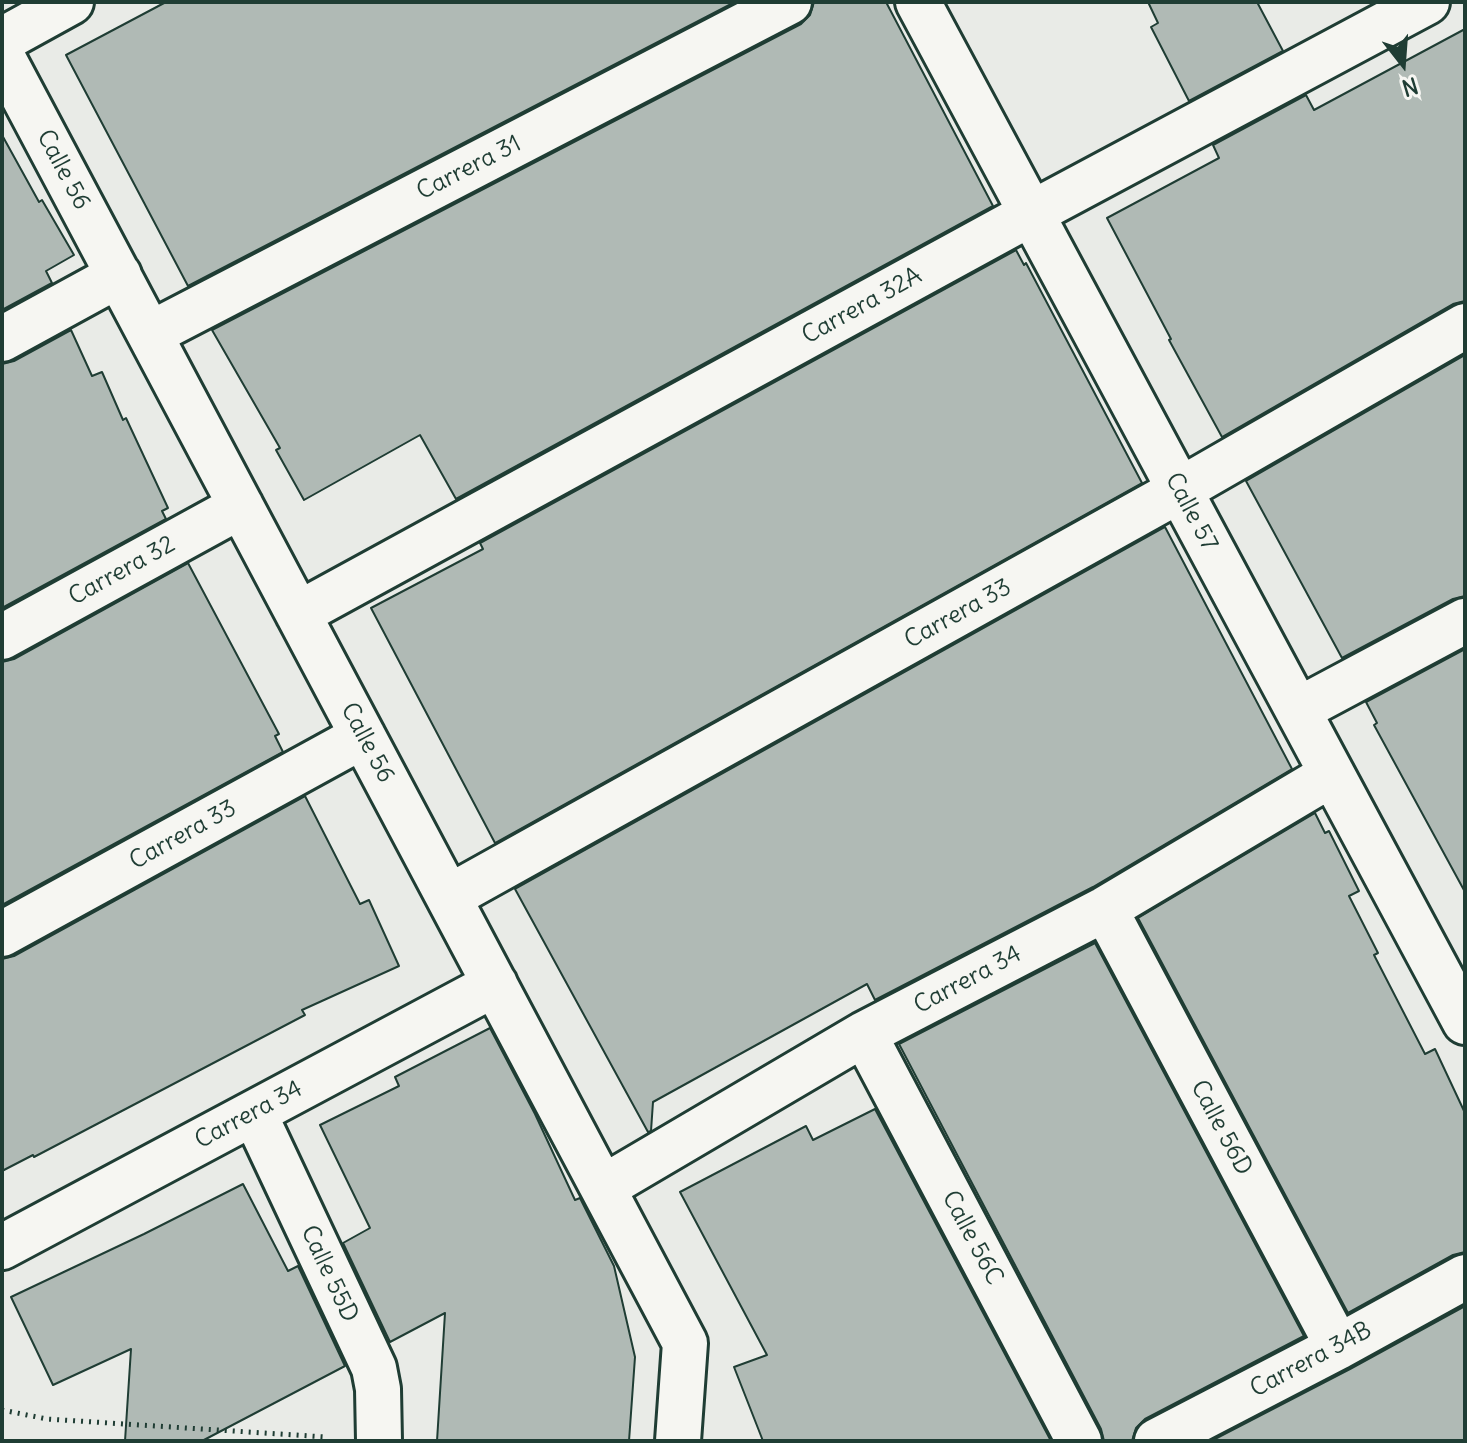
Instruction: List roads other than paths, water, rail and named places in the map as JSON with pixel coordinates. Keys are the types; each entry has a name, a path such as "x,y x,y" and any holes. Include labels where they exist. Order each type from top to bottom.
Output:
{"street":[{"path":"2,40 71,2"},
{"name":"Carrera 31","path":"150,334 789,2"},
{"name":"Calle 57","path":"918,2 1463,1013"},
{"name":"Carrera 32A","path":"298,614 1032,213 1427,2"},
{"name":"Calle 56","path":"2,56 685,1343 678,1441"},
{"path":"2,339 119,275"},
{"name":"Carrera 33","path":"449,897 1180,490 1465,326"},
{"name":"Carrera 32","path":"2,637 241,506"},
{"path":"1298,710 1465,621"},
{"name":"Carrera 33","path":"2,934 363,736"},
{"name":"Carrera 34","path":"604,1187 864,1034 1105,909 1332,774"},
{"name":"Calle 56D","path":"1105,909 1338,1347"},
{"name":"Carrera 34","path":"2,1247 495,984"},
{"name":"Calle 56C","path":"864,1034 1079,1441"},
{"name":"Calle 55D","path":"254,1113 374,1368 378,1389 379,1441"},
{"name":"Carrera 34B","path":"1157,1441 1465,1277"}]}
